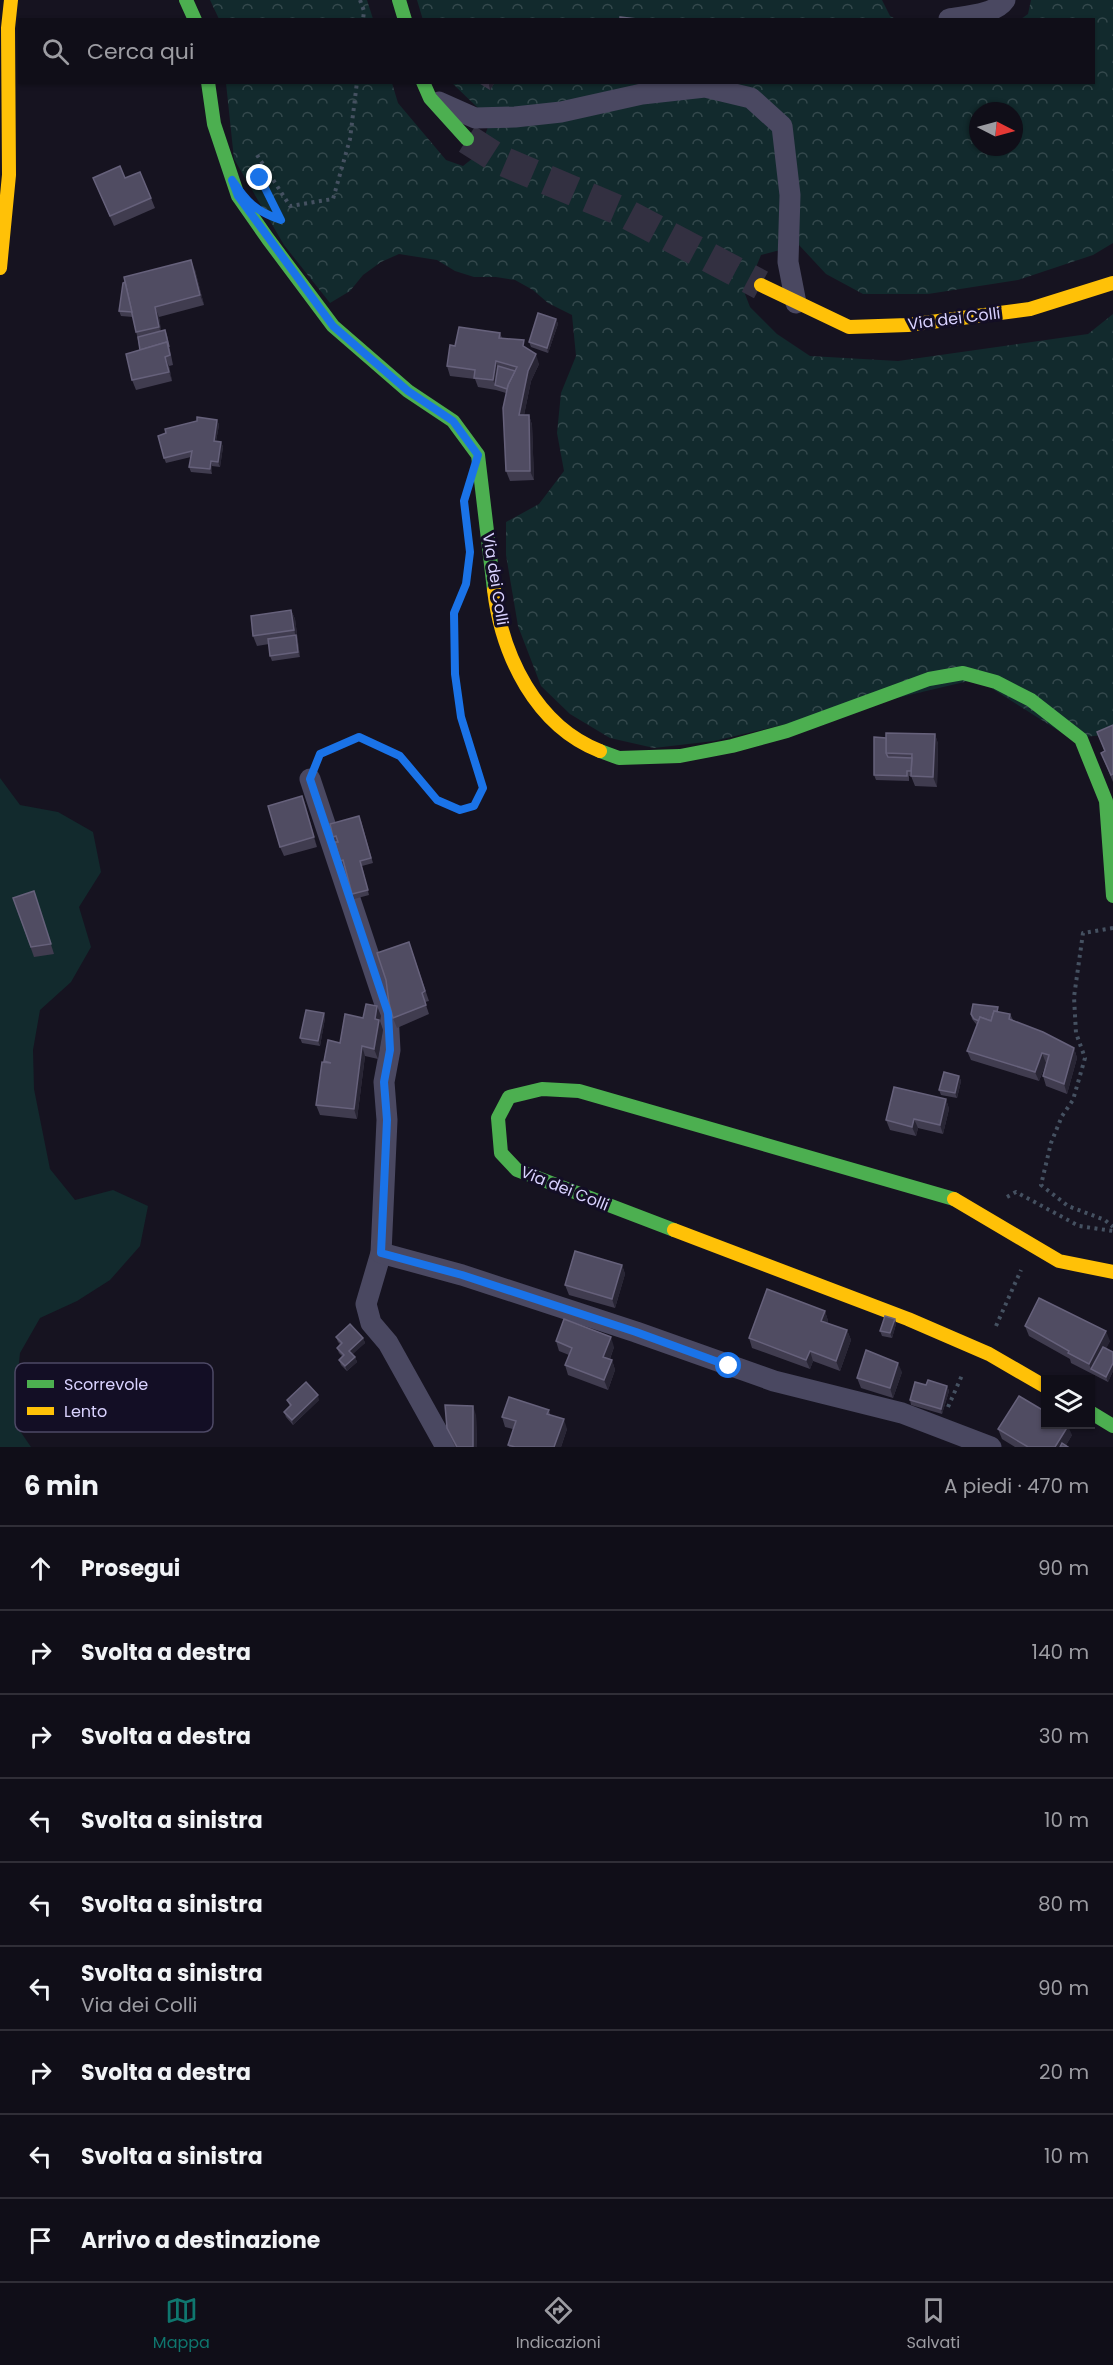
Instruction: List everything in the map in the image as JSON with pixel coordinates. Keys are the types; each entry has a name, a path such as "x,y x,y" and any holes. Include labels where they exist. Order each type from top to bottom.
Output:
{"street":[{"path":"0,268 9,175 8,28 11,0"},
{"path":"186,0 194,18"},
{"path":"399,0 404,18"},
{"path":"954,18 983,12 1002,5 1005,0"},
{"name":"Via dei Colli","path":"208,84 214,124 238,196 268,239 333,326 408,391 453,421 478,455 496,605 513,665 537,702 558,725 583,744 619,758 680,756 732,746 787,731 929,679 963,673 996,682 1031,700 1081,739 1106,801 1113,896"},
{"path":"426,90 475,118 561,112 642,94 705,87 751,98 782,126 790,195 788,262 796,303"},
{"path":"426,90 467,139"},
{"name":"Via dei Colli","path":"761,285 849,327 908,324 1030,309 1113,283"},
{"path":"310,779 388,1013 390,1050 384,1082 387,1120 381,1253 366,1304 371,1323 388,1343 446,1447"},
{"name":"Via dei Colli","path":"1041,1384 975,1348 908,1319 517,1170 501,1153 498,1118 509,1097 542,1089 579,1091 959,1200 1059,1261 1113,1272"},
{"path":"381,1253 473,1279 636,1332 774,1381 902,1413 990,1447"},
{"path":"1095,1415 1113,1426"}],"path":[{"path":"360,0 364,11 363,18"},
{"path":"258,170 255,152 290,206 333,200 351,139 357,84"},
{"path":"310,779 320,754 359,737 400,756 437,800 460,810 474,806 483,788 461,717 455,674 454,613 466,584"},
{"path":"1113,928 1083,933 1074,996 1076,1033 1085,1058 1073,1100 1062,1116 1051,1143 1041,1185 1068,1206 1105,1220 1113,1229"},
{"path":"1007,1230 1003,1198 1016,1192 1079,1226 1113,1229"},
{"path":"940,1428 959,1378 975,1348 991,1334 996,1326 1034,1246"}],"green space":[{"path":"210,0 367,0 373,18 219,18"},
{"path":"417,0 882,0 890,16 894,18 422,18"},
{"path":"1031,0 1113,0 1113,243 1093,255 1018,280 928,294 863,294 826,274 799,245 761,255 745,294 750,307 777,334 810,356 898,361 1088,334 1113,314 1113,729 1106,735 1070,738 977,679 714,741 654,748 610,738 570,714 541,686 518,626 506,555 506,522 539,504 564,471 557,433 561,393 576,356 572,315 548,303 533,290 515,280 474,277 455,271 437,260 399,254 381,262 363,275 350,291 330,303 284,245 234,159 226,84 392,84 398,103 446,160 463,166 478,154 488,127 479,109 453,84 1095,84 1095,18 1022,18 1028,14"},
{"path":"0,778 20,805 58,812 93,832 101,872 79,907 91,947 71,982 40,1010 33,1050 34,1089 50,1169 75,1200 113,1190 148,1206 140,1246 110,1280 77,1301 40,1318 20,1353 19,1363 15,1363 15,1432 21,1432 31,1447 0,1447"}],"building":[{"path":"120,166 125,178 140,172 151,198 110,216 93,178"},
{"path":"191,260 200,295 155,307 159,327 136,332 124,277"},
{"path":"125,282 132,312 119,311"},
{"path":"538,313 556,319 547,348 529,342"},
{"path":"459,327 500,333 499,338 524,340 523,346 536,354 528,371 519,415 529,415 530,471 506,471 503,408 508,385 517,367 496,361 493,380 474,378 475,370 447,366 450,345 455,346"},
{"path":"165,330 169,347 167,342 140,350 138,337"},
{"path":"167,342 170,355 165,357 169,372 132,380 126,354"},
{"path":"498,366 515,371 507,389 495,385"},
{"path":"197,417 217,420 214,441 221,442 218,462 211,461 210,469 189,467 192,451 164,458 158,436 166,433 165,429 197,421"},
{"path":"291,610 294,630 253,636 251,616"},
{"path":"296,635 298,652 270,656 268,639"},
{"path":"1113,725 1113,774 1111,775 1101,753 1105,751 1097,732"},
{"path":"886,733 935,734 933,777 911,776 912,754 886,753"},
{"path":"874,737 886,738 888,757 912,758 911,771 907,771 907,776 874,775"},
{"path":"302,796 314,837 280,847 268,806"},
{"path":"359,816 371,858 360,861 368,890 352,894 343,860 340,861 335,842 338,842 336,836 333,837 330,824"},
{"path":"34,891 51,944 31,947 13,898"},
{"path":"409,942 425,991 422,993 426,1005 393,1018 386,980 377,953"},
{"path":"366,1004 377,1006 375,1019 379,1020 374,1049 362,1046 354,1109 316,1105 322,1062 331,1063 324,1061 328,1040 340,1043 345,1014 363,1018"},
{"path":"973,1004 998,1007 997,1012 994,1011 991,1021 980,1017 979,1021 971,1014"},
{"path":"306,1010 324,1013 318,1041 300,1038"},
{"path":"994,1011 1010,1014 1009,1019 1043,1032 1074,1048 1064,1084 1043,1076 1049,1055 1042,1053 1035,1072 967,1051 980,1017 991,1021"},
{"path":"944,1072 959,1076 955,1093 939,1090"},
{"path":"894,1087 946,1099 940,1125 914,1119 912,1127 886,1120"},
{"path":"575,1251 622,1265 612,1299 565,1285"},
{"path":"767,1289 825,1311 821,1321 847,1330 836,1361 810,1351 806,1360 749,1338"},
{"path":"1039,1298 1106,1331 1089,1364 1025,1326"},
{"path":"885,1316 895,1319 890,1333 880,1331"},
{"path":"564,1319 611,1337 603,1357 612,1360 604,1380 565,1365 572,1348 556,1341"},
{"path":"350,1324 363,1338 349,1351 355,1357 345,1366 339,1360 344,1355 337,1348 342,1343 336,1337"},
{"path":"1103,1347 1113,1352 1113,1363 1106,1377 1091,1369"},
{"path":"866,1350 898,1363 890,1388 857,1378"},
{"path":"928,1380 947,1386 941,1409 910,1400 915,1382 926,1385"},
{"path":"306,1382 318,1395 292,1420 284,1412 291,1405 287,1400"},
{"path":"1019,1396 1041,1409 1041,1429 1066,1429 1055,1447 1028,1447 998,1429"},
{"path":"509,1397 549,1410 547,1414 564,1419 554,1447 508,1445 516,1421 502,1417"},
{"path":"445,1405 473,1406 473,1447 457,1447 447,1428"}],"tunnel":[{"path":"467,139 500,160 623,212 761,285"}],"traffic: fast":[{"path":"186,0 194,18"},
{"path":"399,0 404,18"},
{"path":"208,84 214,124 238,196 268,239 333,326 408,391 453,421 478,455 494,590"},
{"path":"424,84 430,98 467,139"},
{"path":"600,751 619,758 680,756 732,746 787,731 929,679 963,673 996,682 1031,700 1081,739 1106,801 1113,896"},
{"path":"674,1230 517,1170 501,1153 498,1118 509,1097 542,1089 579,1091 954,1199"},
{"path":"1095,1415 1113,1426"}],"traffic: slow":[{"path":"0,268 9,175 8,28 11,0"},
{"path":"761,285 849,327 908,325 1030,309 1113,283"},
{"path":"494,590 505,639 526,686 540,706 558,725 577,740 600,751"},
{"path":"954,1199 1059,1261 1113,1272"},
{"path":"674,1230 908,1319 989,1354 1041,1384"}],"route":[{"path":"260,178 281,220 258,211 245,199 232,180 238,196 333,326 408,391 453,421 478,455 464,501 470,552 466,584 454,613 455,674 461,717 483,788 474,806 460,810 437,800 400,756 359,737 320,754 310,779 388,1013 390,1050 384,1082 387,1120 381,1253 462,1275 636,1332 729,1366"}]}
